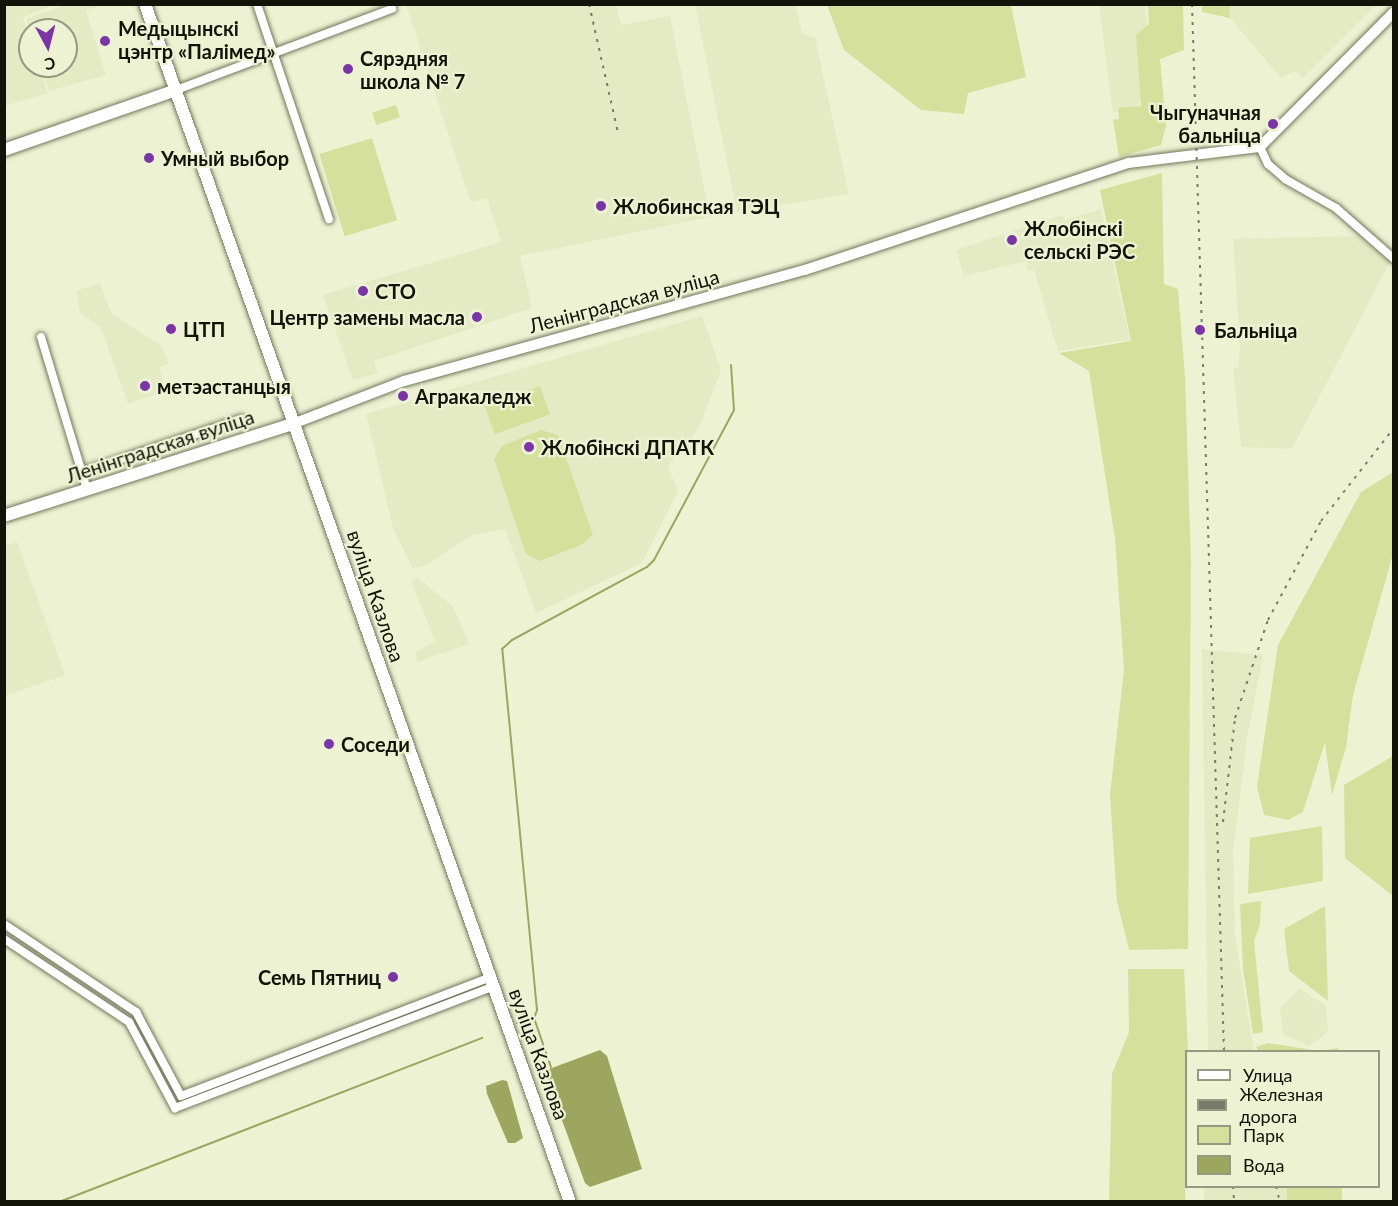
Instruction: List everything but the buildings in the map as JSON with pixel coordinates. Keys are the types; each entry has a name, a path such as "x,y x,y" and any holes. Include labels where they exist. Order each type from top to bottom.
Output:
{"main road":[{"name":"вуліца Казлова","path":"145,4 570,1202"},
{"path":"4,150 176,90"},
{"name":"Ленінградская вуліца","path":"4,516 295,423"}],"street":[{"path":"257,4 329,219"},
{"path":"176,90 392,9"},
{"path":"1394,12 1260,147 1268,164 1285,179 1336,208 1394,259"},
{"name":"Ленінградская вуліца","path":"295,423 404,381 825,264 1129,163 1260,147"},
{"path":"41,337 87,489"},
{"path":"82,472 241,419"},
{"path":"4,924 135,1012 181,1096 493,982"},
{"path":"4,939 129,1022 175,1108 493,982"}],"shaded area":[{"path":"5,4 54,5 23,18 18,18 18,78 43,78 48,93 5,106"},
{"path":"65,5 99,5 86,11 106,75 49,91 45,78 78,78 78,18 29,18"},
{"path":"406,5 616,5 621,25 670,16 710,217 520,256 532,308 374,361 378,373 353,380 323,295 501,242 487,198 472,202 469,197"},
{"path":"695,5 796,5 802,33 815,38 849,194 737,212"},
{"path":"1099,5 1145,5 1150,56 1139,105 1113,113"},
{"path":"1229,5 1376,5 1303,78 1295,71 1281,78 1230,18"},
{"name":"Жлобінскі сельскі РЭС","path":"1101,209 1130,340 1058,351 1034,270 1028,271 1026,261 964,276 956,250 1063,215 1065,220"},
{"path":"1357,236 1390,262 1292,449 1241,447 1233,368 1238,367 1240,350 1233,239"},
{"name":"метэастанцыя","path":"100,283 111,313 163,347 168,364 159,367 166,391 128,404 101,328 80,312 76,291"},
{"name":"Жлобінскі ДПАТК","path":"702,316 721,370 699,428 668,466 678,491 642,563 536,613 505,529 472,535 425,566 413,569 393,528 366,414"},
{"path":"17,542 65,675 5,696 5,546"},
{"path":"417,577 453,606 469,644 417,662 416,652 435,641 411,581"},
{"path":"1202,649 1263,655 1247,739 1233,853 1235,935 1254,1050 1208,1050"},
{"path":"1299,988 1326,1006 1328,1032 1309,1046 1283,1034 1280,1009"},
{"path":"1204,1188 1287,1188 1287,1201 1204,1201"}],"green space":[{"path":"827,5 1011,5 1026,77 968,93 964,114 921,110 844,50"},
{"path":"1148,5 1183,5 1184,50 1160,59 1166,126 1161,145 1119,157 1113,120 1119,119 1118,108 1141,106 1136,35 1149,24"},
{"path":"1202,5 1229,5 1230,18 1202,12"},
{"path":"396,105 400,117 376,125 372,113"},
{"path":"372,138 397,220 345,236 319,154"},
{"path":"1162,173 1164,284 1178,289 1185,376 1191,562 1188,949 1129,950 1117,901 1110,795 1124,670 1115,539 1089,371 1059,353 1131,341 1100,190"},
{"path":"540,386 550,414 495,434 485,406"},
{"path":"541,430 558,435 593,535 581,545 540,561 526,554 494,459 502,446"},
{"path":"1393,472 1393,554 1353,695 1346,747 1332,795 1325,742 1303,812 1288,820 1264,815 1257,787 1278,645 1361,492"},
{"path":"1393,756 1393,896 1345,858 1344,785"},
{"path":"1322,826 1323,881 1248,894 1250,838"},
{"path":"1261,901 1260,924 1254,941 1263,1032 1253,1034 1243,969 1240,904"},
{"path":"1325,906 1328,1001 1289,971 1284,929"},
{"path":"1128,969 1184,969 1188,1050 1185,1050 1185,1201 1109,1201 1112,1074 1129,1032"},
{"path":"1268,1043 1313,1050 1258,1050 1256,1047"},
{"path":"1287,1188 1342,1188 1342,1202 1287,1202"}],"water":[{"path":"600,1050 607,1056 642,1169 590,1187 585,1183 544,1071"},
{"path":"502,1080 507,1081 523,1138 515,1143 508,1143 487,1094 486,1086"}],"waterway":[{"path":"517,1023 534,1018 537,1010 502,649 512,640 647,567 654,560 734,410 731,365"},
{"path":"534,1018 551,1067"},
{"path":"59,1202 482,1038"}],"railway":[{"path":"589,4 618,133"},
{"path":"1192,4 1224,1050"},
{"path":"1223,822 1235,718 1268,620 1321,521 1394,428"},
{"path":"1233,1188 1234,1202"},
{"path":"1276,1188 1280,1202"}],"place":[{"name":"Медыцынскі цэнтр «Палімед»","path":"105,41"},
{"name":"Сярэдняя школа № 7","path":"348,69"},
{"name":"Чыгуначная бальніца","path":"1273,124"},
{"name":"Умный выбор","path":"149,158"},
{"name":"Жлобинская ТЭЦ","path":"601,206"},
{"name":"Жлобінскі сельскі РЭС","path":"1012,240"},
{"name":"СТО","path":"363,291"},
{"name":"Центр замены масла","path":"477,317"},
{"name":"ЦТП","path":"171,329"},
{"name":"Бальніца","path":"1200,330"},
{"name":"метэастанцыя","path":"145,386"},
{"name":"Агракаледж","path":"403,396"},
{"name":"Жлобінскі ДПАТК","path":"529,447"},
{"name":"Соседи","path":"329,744"},
{"name":"Семь Пятниц","path":"393,977"}]}
